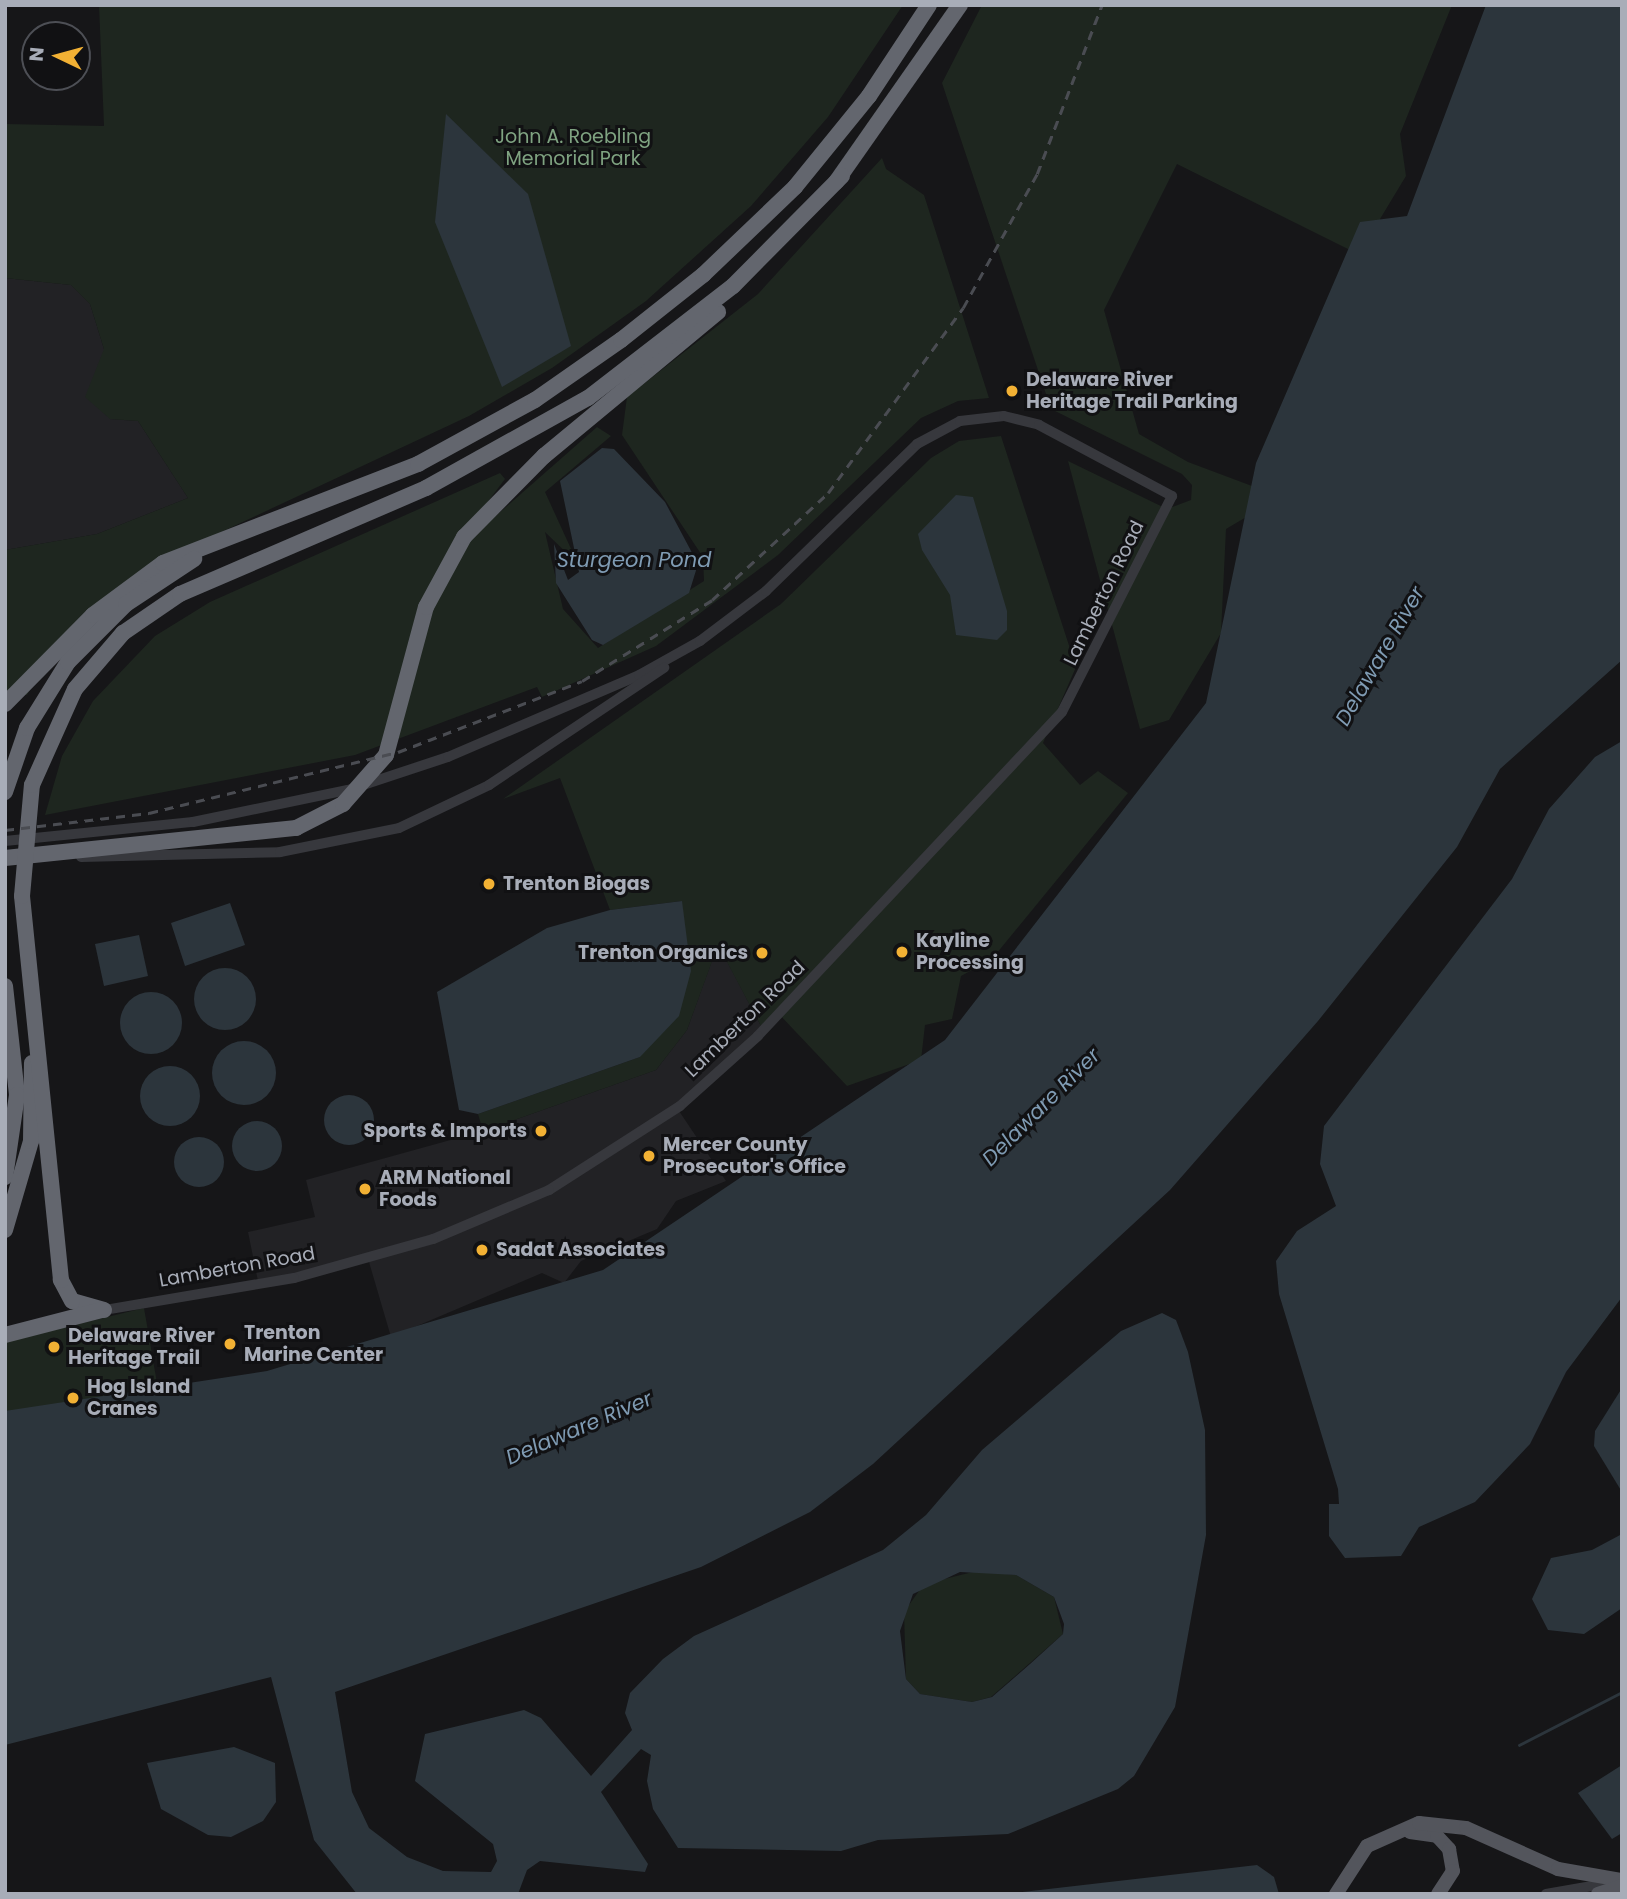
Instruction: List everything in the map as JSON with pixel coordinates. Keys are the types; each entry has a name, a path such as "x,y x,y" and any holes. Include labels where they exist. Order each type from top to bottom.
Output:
{"highway":[{"path":"6,789 38,707 109,618 192,559 466,440 579,371 663,309 795,187 869,96 929,5"},
{"path":"6,859 296,828 336,808 382,763 402,710 426,607 464,537 544,456 716,315 842,176 960,5"},
{"path":"104,1310 72,1301 61,1280 22,896 26,816 37,770 75,689 138,621 200,584 426,488 550,422 698,316 842,176"},
{"path":"5,704 138,579 198,546 292,514"},
{"path":"5,986 17,1095 5,1177"},
{"path":"5,1230 31,1141 33,1018"},
{"path":"5,1335 104,1310"}],"main road":[{"path":"1336,1894 1367,1846 1419,1823 1466,1828 1558,1869 1622,1882"},
{"path":"1343,1894 1376,1847 1420,1831 1439,1838 1452,1856 1453,1871 1438,1894"},
{"path":"1598,1894 1622,1882"}],"street":[{"name":"Lamberton Road","path":"104,1310 294,1278 433,1239 549,1190 680,1106 758,1037 1062,712 1172,495 1039,425 990,416 952,423 917,444 766,591 682,653"},
{"path":"5,841 241,815 368,784 484,743 682,653"},
{"path":"30,858 280,852 399,828 489,785 682,653"},
{"path":"1546,1894 1622,1882"}],"shaded area":[{"path":"5,278 71,285 90,304 104,349 110,419 138,421 188,498 97,534 5,550"},
{"path":"718,944 762,1028 675,1105 726,1181 676,1201 657,1229 581,1261 564,1283 542,1273 391,1337 369,1262 258,1281 248,1232 315,1217 306,1180 483,1131 656,1070 687,1030"}],"green space":[{"name":"John A. Roebling Memorial Park","path":"99,5 903,5 828,117 751,206 646,301 552,368 469,416 168,557 48,661 27,695 5,695 5,550 97,534 188,498 138,421 110,419 85,397 104,349 90,304 71,285 5,278 5,124 104,126"},
{"path":"982,5 1452,5 1400,134 1406,176 1380,219 1391,248 1360,255 1177,164 1104,310 1139,434 1188,462 1252,486 1253,513 1226,529 1221,633 1169,720 1140,729 1068,461 1167,509 1191,500 1192,485 1182,474 1051,409 942,83"},
{"path":"882,158 886,169 924,195 989,398 958,401 921,418 778,555 656,646 542,697 537,687 355,755 45,815 62,756 93,701 155,636 210,602 500,473 505,479 441,564 597,427 611,436 545,492 578,564 545,532 563,609 598,648 704,581 703,557 622,435 627,397 758,294"},
{"path":"1001,436 1076,667 1043,743 1080,785 1098,771 1128,793 992,959 961,976 952,1019 925,1025 921,1060 847,1086 777,1012 762,1028 718,945 687,1030 656,1070 483,1131 478,1114 640,1057 682,901 610,910 560,778 503,799 781,604 931,458 959,441"},
{"path":"144,1308 158,1389 5,1412 5,1342"},
{"path":"977,1571 1016,1575 1054,1597 1063,1634 991,1697 972,1702 920,1694 906,1679 904,1612 924,1584"}],"water":[{"name":"Delaware River","path":"1486,5 1622,5 1622,660 1500,769 1457,847 1318,1021 1170,1190 873,1464 810,1512 701,1567 335,1692 352,1792 369,1828 407,1857 443,1871 491,1872 497,1861 493,1844 415,1781 425,1734 524,1710 541,1718 591,1776 632,1730 625,1713 630,1693 663,1659 694,1636 883,1550 926,1515 982,1450 1121,1331 1162,1313 1176,1320 1188,1352 1205,1430 1206,1535 1175,1707 1134,1776 1118,1789 1008,1834 878,1840 841,1851 678,1848 653,1809 647,1781 651,1755 641,1749 601,1792 648,1864 645,1872 540,1861 527,1870 518,1894 357,1894 314,1840 271,1677 5,1745 5,1411 267,1371 603,1270 945,1040 1206,703 1256,463 1360,222 1407,216","holes":["960,1572 1016,1575 1054,1597 1064,1624 1063,1634 992,1697 972,1702 920,1694 906,1679 900,1631 913,1594"]},
{"path":"446,114 528,194 571,346 502,387 435,222"},
{"name":"Sturgeon Pond","path":"602,448 614,449 665,502 698,564 689,593 603,645 592,640 556,583 554,544 568,580 579,572 560,481"},
{"path":"956,495 973,497 1007,611 1007,630 997,640 956,635 950,595 922,550 918,534"},
{"path":"1622,741 1622,1297 1566,1372 1530,1444 1475,1502 1419,1527 1401,1556 1345,1558 1329,1536 1329,1504 1339,1504 1338,1489 1279,1294 1276,1261 1297,1231 1336,1206 1320,1164 1324,1126 1512,879 1549,809 1595,757"},
{"path":"682,901 691,971 679,1016 640,1057 478,1114 459,1110 437,992 547,928 610,910"},
{"path":"230,903 245,945 185,966 171,923"},
{"path":"139,935 148,976 104,986 95,944"},
{"path":"225,968 247,977 256,999 247,1021 225,1030 203,1021 194,999 203,977"},
{"path":"151,992 173,1001 182,1023 173,1045 151,1054 129,1045 120,1023 129,1001"},
{"path":"238,1041 250,1041 267,1050 274,1061 274,1085 267,1096 250,1105 238,1105 226,1100 217,1091 212,1079 212,1067 217,1055 226,1046"},
{"path":"170,1066 187,1071 195,1079 200,1096 195,1113 187,1121 170,1126 153,1121 145,1113 140,1096 145,1079 153,1071"},
{"path":"349,1095 367,1102 374,1120 367,1138 349,1145 331,1138 324,1120 331,1102"},
{"path":"257,1121 275,1128 282,1146 275,1164 257,1171 239,1164 232,1146 239,1128"},
{"path":"199,1137 217,1144 224,1162 217,1180 199,1187 181,1180 174,1162 181,1144"},
{"path":"1622,1388 1622,1492 1594,1446 1595,1431"},
{"path":"1622,1534 1622,1608 1584,1634 1548,1630 1532,1599 1551,1558 1592,1550"},
{"path":"234,1747 275,1763 276,1802 263,1821 231,1837 208,1835 161,1809 147,1763"},
{"path":"1622,1765 1622,1833 1612,1839 1578,1793"},
{"path":"1257,1865 1274,1877 1279,1894 1006,1894"}],"waterway":[{"path":"1519,1745 1622,1692"}],"railway":[{"path":"5,830 149,813 398,752 582,681 712,600 828,493 963,308 1037,174 1102,5"}],"place":[{"name":"Delaware River Heritage Trail Parking","path":"1012,391"},
{"name":"Trenton Biogas","path":"489,884"},
{"name":"Kayline Processing","path":"902,952"},
{"name":"Trenton Organics","path":"762,953"},
{"name":"Sports & Imports","path":"541,1131"},
{"name":"Mercer County Prosecutor's Office","path":"649,1156"},
{"name":"ARM National Foods","path":"365,1189"},
{"name":"Sadat Associates","path":"482,1250"},
{"name":"Trenton Marine Center","path":"230,1344"},
{"name":"Delaware River Heritage Trail","path":"54,1347"},
{"name":"Hog Island Cranes","path":"73,1398"}]}
